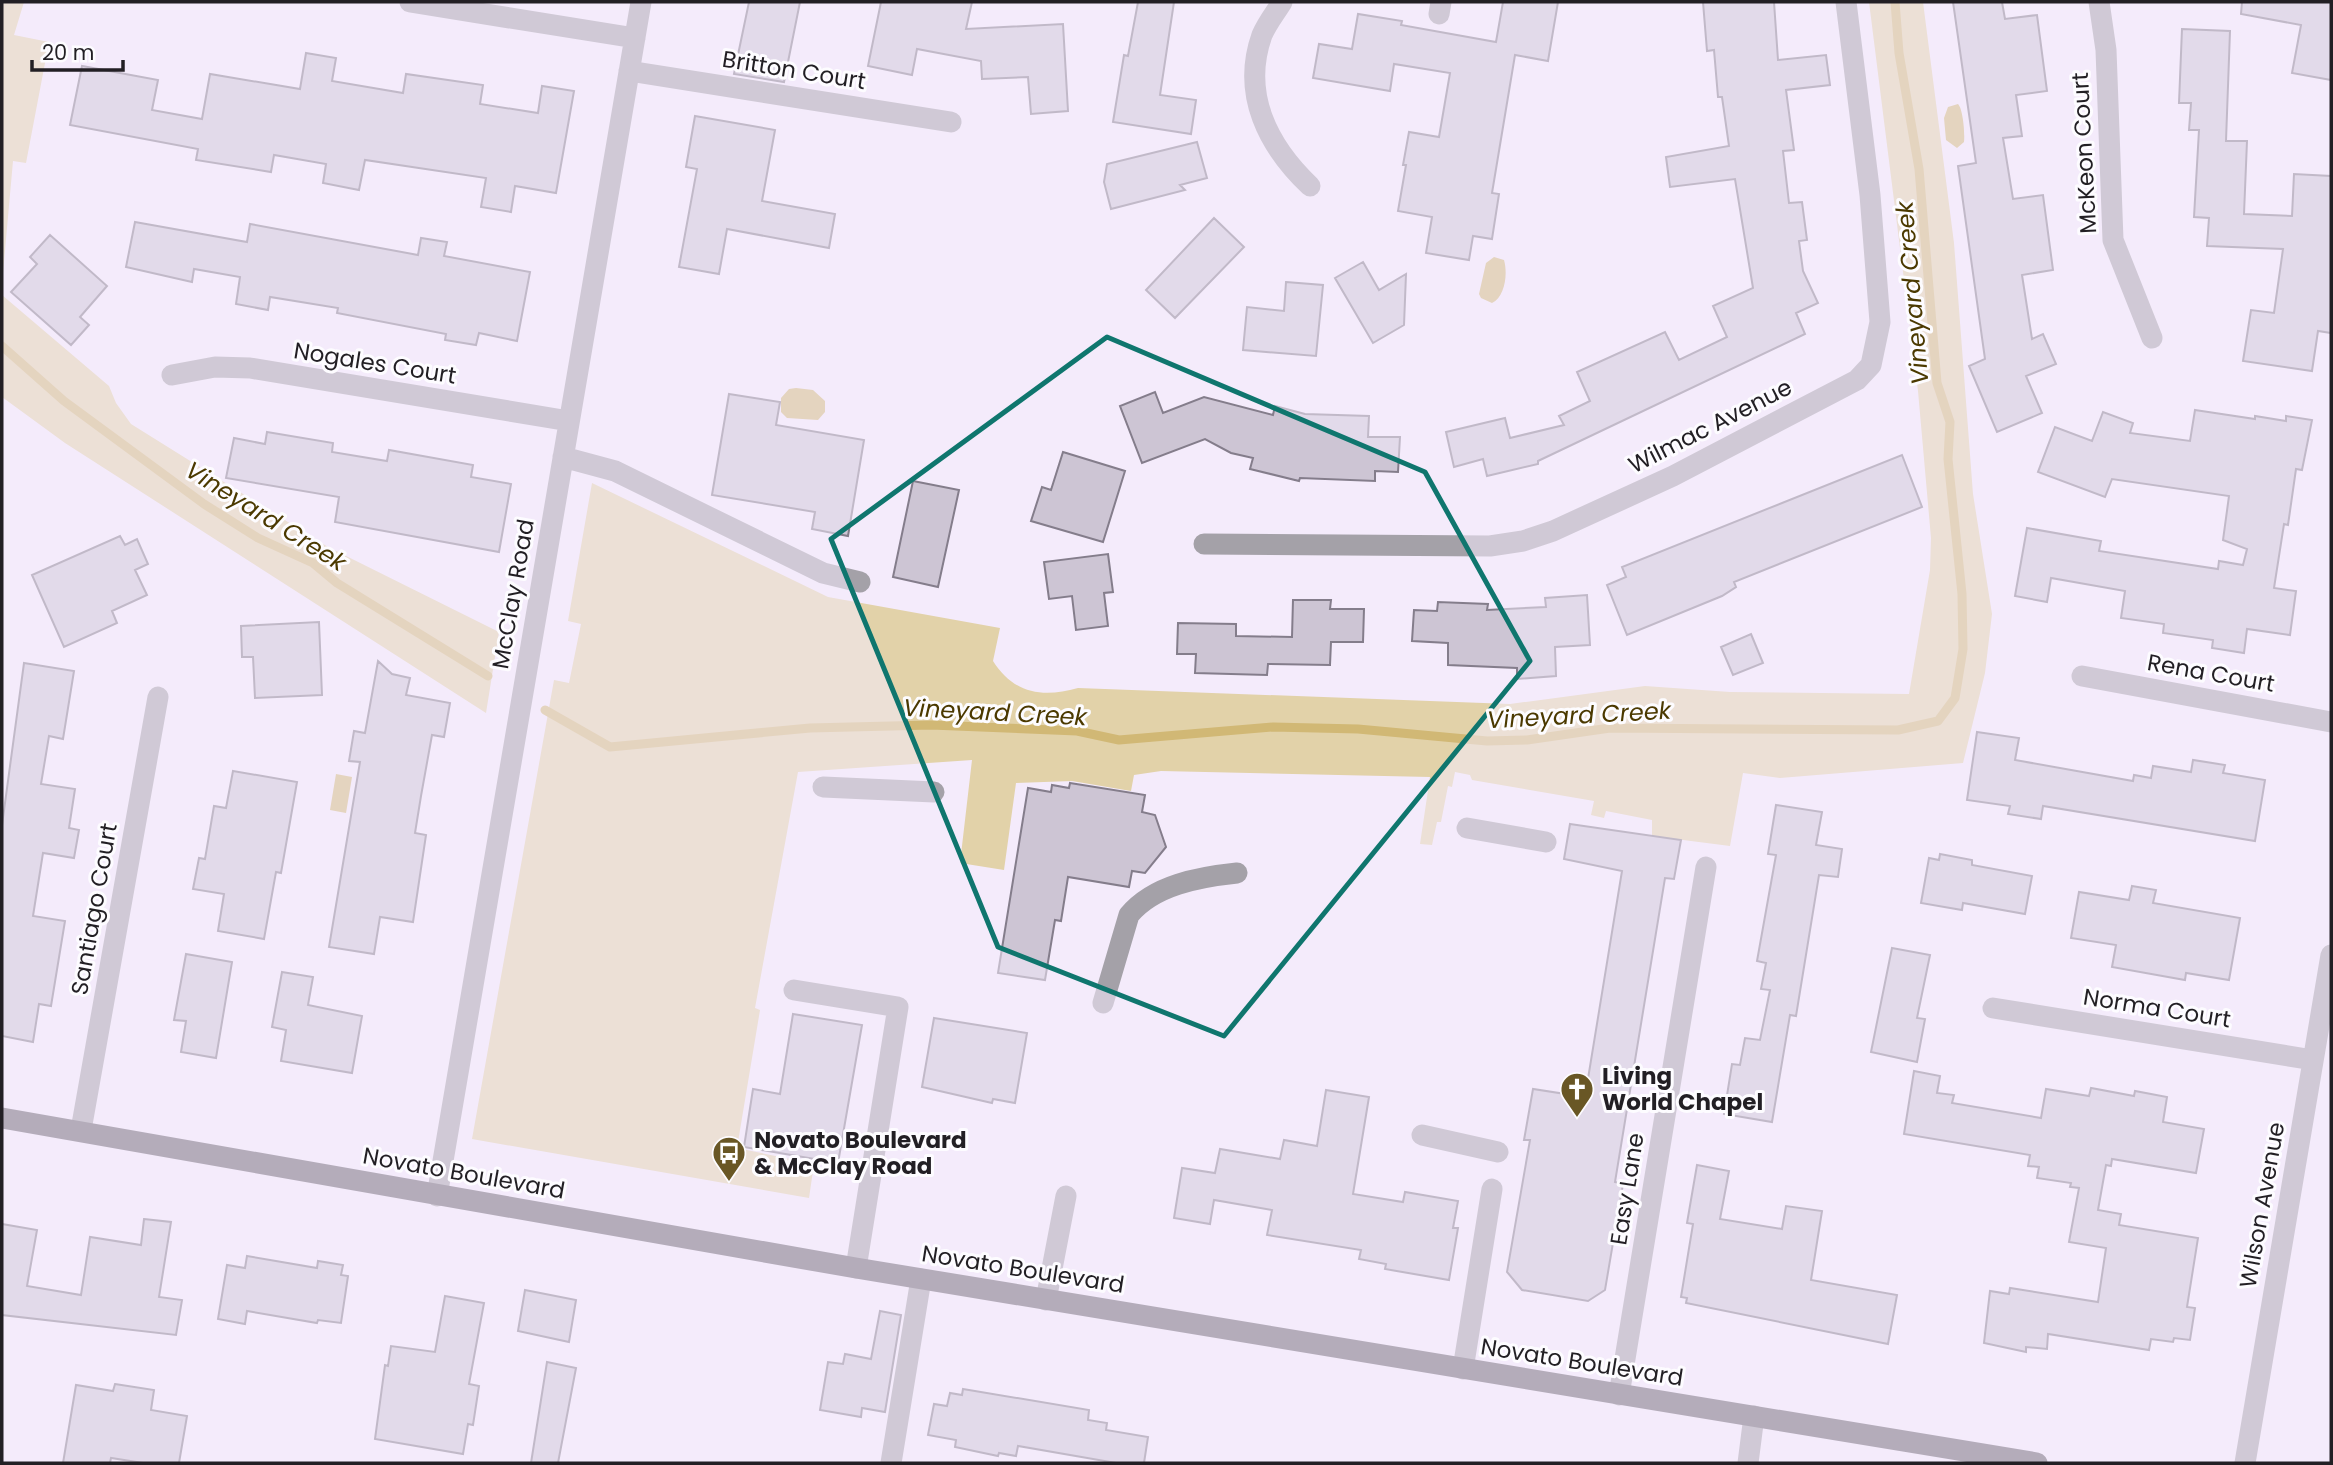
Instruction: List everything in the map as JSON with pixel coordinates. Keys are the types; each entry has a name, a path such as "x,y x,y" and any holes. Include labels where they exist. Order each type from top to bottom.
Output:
{"main road":[{"name":"Novato Boulevard","path":"2,1118 856,1268 2037,1463"}],"street":[{"path":"411,2 635,38"},
{"name":"McClay Road","path":"437,1196 641,2"},
{"path":"1282,2 1263,32 1256,58 1254,85 1261,116 1272,142 1287,164 1310,186"},
{"name":"Wilmac Avenue","path":"1203,544 1490,546 1523,541 1553,531 1672,476 1857,380 1871,365 1880,322 1870,195 1846,2"},
{"name":"McKeon Court","path":"2099,2 2106,50 2113,240 2152,338"},
{"name":"Britton Court","path":"629,71 951,122"},
{"name":"Nogales Court","path":"172,375 215,367 250,368 569,422"},
{"path":"563,457 615,471 823,573 860,582"},
{"name":"Rena Court","path":"2082,676 2331,722"},
{"name":"Santiago Court","path":"81,1130 159,697"},
{"path":"823,786 934,792"},
{"path":"1467,828 1546,842"},
{"name":"Easy Lane","path":"1619,1395 1706,867"},
{"path":"1102,1003 1129,915 1138,903 1183,883 1237,873"},
{"name":"Wilson Avenue","path":"2245,1463 2331,956"},
{"path":"794,990 898,1007 856,1268"},
{"name":"Norma Court","path":"1993,1008 2313,1060"},
{"path":"1422,1135 1498,1152"},
{"path":"1463,1369 1492,1189"},
{"path":"1046,1300 1066,1196"},
{"path":"891,1463 921,1279"},
{"path":"1748,1463 1754,1416"}],"highlighted area":[{"path":"1107,337 1425,472 1530,661 1224,1036 998,947 831,539"}],"shaded area":[{"path":"2,2 24,2 14,35 49,42 26,163 13,161 2,284"},
{"path":"1869,2 1923,2 1954,243 1973,494 1992,614 1985,673 1963,763 1780,778 1743,773 1730,846 1652,836 1652,820 1606,811 1604,818 1591,815 1594,801 1472,780 1470,775 1455,772 1452,787 1448,786 1441,822 1437,822 1432,845 1420,844 1430,777 1161,771 1134,775 1131,791 1072,781 1016,783 1004,870 960,863 972,760 798,772 755,1008 760,1010 737,1148 814,1164 809,1198 472,1139 554,680 569,683 581,624 568,621 592,483 828,597 1000,628 993,661 1010,681 1030,691 1041,693 1078,688 1510,704 1645,686 1730,692 1909,694 1930,570 1931,538 1918,391"},
{"path":"1958,104 1964,142 1957,148 1946,140 1944,118 1948,107"},
{"path":"1494,257 1504,260 1506,272 1503,290 1492,303 1481,298 1479,294 1486,263"},
{"path":"2,295 109,386 116,403 131,424 328,547 499,632 486,713 65,443 2,397"},
{"path":"789,389 813,390 825,401 825,412 818,420 787,418 781,412 781,398"},
{"path":"336,774 352,777 346,813 330,810"}],"building":[{"path":"749,2 800,2 784,82 734,74"},
{"path":"881,2 972,2 966,29 1063,24 1068,111 1031,114 1028,77 982,79 981,61 917,49 912,75 868,66"},
{"path":"1138,2 1174,2 1160,95 1196,100 1191,134 1113,122 1124,55 1128,56"},
{"path":"1503,2 1558,2 1548,61 1515,55 1492,193 1499,194 1492,239 1473,236 1469,260 1426,253 1432,217 1398,211 1406,165 1403,165 1409,132 1439,137 1450,73 1394,64 1390,91 1313,78 1319,44 1352,49 1358,14 1402,21 1401,25 1496,42"},
{"path":"1703,2 1774,2 1778,60 1826,55 1830,85 1786,90 1794,150 1783,151 1789,203 1802,202 1807,240 1799,241 1803,271 1818,303 1796,313 1805,334 1538,461 1538,464 1487,476 1483,459 1454,467 1446,432 1505,418 1510,438 1564,425 1559,416 1590,401 1577,372 1665,332 1679,360 1727,337 1713,306 1753,288 1735,179 1670,187 1666,157 1729,146 1722,97 1718,97 1714,50 1707,51"},
{"path":"1953,2 2002,2 2005,19 2037,15 2047,91 2016,95 2022,136 2003,138 2013,199 2043,195 2053,270 2022,275 2032,339 2043,334 2056,364 2026,376 2042,413 1997,432 1969,366 1985,359 1958,166 1976,163"},
{"path":"2242,2 2331,2 2331,80 2292,73 2301,25 2241,14"},
{"path":"2182,29 2230,31 2226,141 2247,141 2244,214 2292,216 2294,174 2331,176 2331,333 2318,331 2312,371 2243,361 2251,310 2274,313 2283,249 2207,246 2209,218 2194,217 2199,130 2189,130 2191,103 2179,103"},
{"path":"306,53 336,58 332,81 403,93 406,74 483,85 480,104 538,113 542,86 574,91 556,193 515,186 511,212 481,207 486,178 365,160 359,190 323,183 326,164 274,155 271,172 196,160 198,149 70,125 82,66 158,80 152,110 202,119 210,74 300,89"},
{"path":"695,116 775,130 762,201 835,214 829,248 727,229 719,274 679,267 697,169 686,167"},
{"path":"1197,142 1207,178 1180,185 1185,190 1111,209 1104,182 1107,164"},
{"path":"1214,218 1244,247 1175,318 1146,290"},
{"path":"135,222 247,242 250,224 418,255 421,238 447,242 444,256 530,272 517,341 479,333 476,345 445,340 446,334 337,313 338,308 270,297 268,310 236,304 240,277 194,269 192,282 126,267"},
{"path":"50,235 107,286 80,317 89,325 71,345 11,292 37,264 30,257"},
{"path":"1363,262 1379,290 1406,274 1404,325 1373,343 1335,278"},
{"path":"1286,282 1323,285 1316,356 1243,350 1247,307 1284,311"},
{"path":"1155,392 1163,413 1204,397 1273,415 1275,406 1305,414 1369,416 1368,437 1400,437 1398,472 1375,471 1375,481 1300,478 1299,481 1250,469 1253,458 1231,453 1205,439 1142,463 1120,406"},
{"path":"729,394 780,402 776,425 864,440 848,536 812,529 815,512 712,495"},
{"path":"2195,410 2255,419 2255,416 2286,421 2286,416 2312,420 2302,470 2296,469 2288,525 2284,524 2274,588 2296,591 2290,635 2247,629 2244,653 2212,648 2213,640 2163,633 2164,624 2121,618 2125,591 2051,578 2047,602 2015,596 2027,528 2101,541 2099,551 2218,569 2219,561 2243,565 2247,549 2223,540 2229,496 2112,479 2105,497 2038,472 2055,427 2092,441 2103,412 2133,423 2130,433 2190,441"},
{"path":"267,432 333,443 332,452 387,461 389,450 473,465 471,477 511,484 499,552 335,522 339,497 226,478 234,438 265,444"},
{"path":"1063,452 1125,471 1103,542 1031,521 1042,487 1051,490"},
{"path":"1902,455 1922,507 1734,582 1736,587 1722,596 1627,635 1607,585 1626,577 1622,567"},
{"path":"913,481 959,490 938,587 893,577"},
{"path":"120,536 125,545 137,539 148,564 135,570 147,595 112,611 117,623 64,647 32,575"},
{"path":"1108,554 1113,592 1104,593 1108,626 1076,630 1072,596 1049,599 1044,562"},
{"path":"1587,595 1590,645 1555,647 1556,676 1517,679 1517,668 1448,665 1448,643 1412,641 1414,610 1437,611 1438,602 1488,604 1487,610 1546,607 1545,598"},
{"path":"1293,600 1331,600 1330,609 1364,609 1363,642 1331,642 1330,665 1268,664 1267,675 1195,673 1196,654 1177,654 1178,623 1236,624 1236,636 1292,637"},
{"path":"319,622 322,695 255,698 253,657 242,657 241,626"},
{"path":"1751,634 1763,663 1733,675 1721,647"},
{"path":"378,661 392,674 410,678 406,695 450,703 444,737 432,735 421,796 415,833 426,835 413,922 380,917 374,954 329,947 360,762 349,761 354,731 365,733"},
{"path":"24,663 74,671 63,739 49,736 41,784 75,789 69,828 79,830 74,858 43,853 33,916 65,921 51,1006 39,1004 33,1042 2,1036 2,825"},
{"path":"1977,732 2019,738 2015,760 2133,781 2134,775 2151,778 2153,766 2191,772 2193,760 2225,765 2223,773 2265,780 2255,841 2043,806 2041,819 2008,814 2010,806 1967,800"},
{"path":"233,771 297,782 281,873 276,872 264,939 218,931 224,894 193,889 199,858 205,859 214,806 226,808"},
{"path":"1070,783 1145,795 1142,812 1155,815 1166,847 1145,873 1132,871 1129,887 1068,877 1061,921 1055,920 1045,980 998,973 1028,788 1051,792 1052,785 1069,788"},
{"path":"1776,805 1822,812 1816,845 1842,849 1838,877 1819,875 1796,1016 1790,1015 1772,1122 1724,1114 1732,1064 1740,1065 1745,1038 1760,1040 1770,990 1761,989 1766,963 1757,961 1776,855 1768,854"},
{"name":"Living World Chapel","path":"1570,824 1681,840 1674,879 1665,878 1615,1182 1623,1184 1605,1290 1588,1301 1522,1290 1507,1272 1530,1140 1524,1140 1533,1089 1585,1097 1622,871 1564,859"},
{"path":"1940,854 1972,860 1972,865 2032,876 2025,914 1963,903 1962,910 1921,903 1929,858 1939,860"},
{"path":"2132,886 2156,890 2153,903 2240,918 2229,980 2186,973 2185,980 2112,967 2116,945 2071,938 2079,892 2129,900"},
{"path":"1892,948 1930,955 1917,1018 1925,1019 1917,1062 1871,1052"},
{"path":"186,954 232,962 216,1058 181,1052 186,1021 174,1020"},
{"path":"282,972 313,977 308,1005 362,1016 352,1073 281,1061 286,1030 272,1027"},
{"path":"793,1014 862,1025 838,1163 744,1147 753,1089 780,1094"},
{"path":"934,1018 1027,1033 1015,1103 993,1099 992,1103 922,1087"},
{"path":"1914,1071 1940,1076 1937,1093 1954,1095 1952,1103 2041,1118 2046,1089 2089,1096 2091,1088 2134,1096 2135,1091 2167,1097 2163,1122 2204,1129 2196,1173 2112,1159 2111,1166 2106,1165 2098,1210 2121,1214 2119,1225 2198,1238 2187,1307 2195,1308 2190,1340 2174,1338 2173,1342 2151,1339 2149,1350 2048,1334 2047,1349 2026,1347 2026,1352 1984,1343 1990,1291 2009,1294 2010,1288 2098,1302 2106,1248 2069,1242 2079,1188 2070,1187 2071,1183 2037,1178 2039,1167 2028,1166 2030,1155 1904,1134"},
{"path":"1326,1090 1369,1097 1353,1194 1403,1202 1405,1192 1458,1201 1453,1228 1458,1228 1449,1280 1385,1269 1386,1264 1359,1259 1361,1250 1267,1235 1272,1210 1214,1200 1210,1224 1174,1218 1182,1168 1215,1173 1220,1149 1280,1159 1284,1140 1317,1146"},
{"path":"1697,1165 1729,1171 1720,1219 1782,1229 1786,1206 1822,1211 1811,1280 1897,1295 1888,1344 1686,1303 1687,1298 1681,1297 1693,1224 1687,1223"},
{"path":"144,1219 171,1222 159,1297 182,1300 176,1335 2,1315 2,1224 37,1230 27,1286 81,1295 90,1237 141,1245"},
{"path":"247,1256 317,1268 318,1261 343,1265 341,1275 348,1276 341,1323 318,1320 317,1323 247,1311 245,1324 218,1319 227,1265 245,1268"},
{"path":"525,1290 576,1300 569,1342 518,1331"},
{"path":"445,1296 484,1303 469,1384 479,1386 473,1425 468,1424 463,1454 375,1439 385,1365 388,1366 391,1346 435,1352"},
{"path":"880,1311 901,1315 885,1412 862,1408 861,1417 820,1410 828,1362 843,1364 845,1354 871,1359"},
{"path":"547,1362 576,1368 558,1463 531,1463"},
{"path":"115,1384 154,1390 151,1410 187,1416 179,1463 143,1463 111,1458 110,1463 63,1463 76,1385 113,1391"},
{"path":"963,1389 1089,1410 1088,1420 1107,1423 1106,1430 1148,1437 1144,1463 1116,1463 1018,1446 1016,1456 999,1453 998,1456 955,1447 956,1440 928,1435 934,1404 947,1406 950,1393 962,1395"}],"waterway":[{"name":"Vineyard Creek","path":"545,710 610,747 810,728 931,725 1077,731 1119,740 1273,727 1358,729 1487,741 1527,740 1610,728 1898,730 1938,721 1955,698 1963,649 1962,594 1948,459 1950,422 1937,383 1919,169 1899,53 1895,2"},
{"name":"Vineyard Creek","path":"2,346 64,401 204,504 258,538 313,563 337,583 488,676"}],"place":[{"name":"Living World Chapel","path":"1577,1119"},
{"name":"Novato Boulevard & McClay Road","path":"729,1183"}]}
